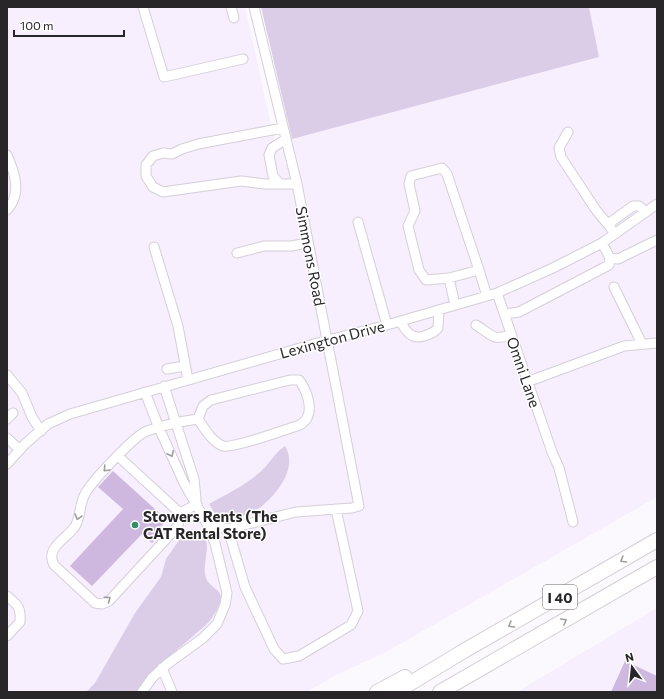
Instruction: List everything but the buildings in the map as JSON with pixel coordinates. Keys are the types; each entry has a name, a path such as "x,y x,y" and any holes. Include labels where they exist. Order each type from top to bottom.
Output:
{"highway":[{"name":"I 40","path":"396,692 462,652 657,540"},
{"name":"I 40","path":"440,692 657,567"},
{"path":"377,692 398,680 462,652"},
{"path":"452,692 471,680 494,662"}],"street":[{"path":"143,7 164,77 243,59"},
{"path":"231,7 234,18"},
{"name":"Simmons Road","path":"254,7 296,184 328,340 359,506 336,509"},
{"path":"283,128 198,144 172,154 163,153 152,156 146,165 146,176 153,187 163,192 241,181 265,184 296,184"},
{"path":"568,132 559,148 561,157 596,210 612,231"},
{"path":"280,184 273,176 269,155 272,148 286,139"},
{"path":"7,155 13,166 17,187 10,207 7,210"},
{"path":"479,270 449,278 426,280 419,270 408,226 415,211 409,184 411,176 442,168 447,174 479,270 487,296"},
{"name":"Lexington Drive","path":"7,464 48,424 70,414 164,386 387,325 497,293 553,268 602,243 612,231 646,212 657,204"},
{"path":"358,222 387,325"},
{"path":"610,258 618,259 657,240"},
{"path":"504,314 518,312 609,265 610,258 602,243"},
{"path":"237,253 264,246 291,246 308,244"},
{"path":"154,247 178,326 188,380"},
{"path":"449,278 456,305"},
{"path":"614,287 642,344"},
{"name":"Omni Lane","path":"497,293 552,452 560,468 573,522"},
{"path":"400,321 408,333 413,337 421,337 434,333 438,328 439,310"},
{"path":"476,325 494,338 500,339 511,335"},
{"path":"527,382 624,346 657,343"},
{"path":"167,369 185,366"},
{"path":"7,375 22,393 32,417 40,431"},
{"path":"290,380 299,380 304,386 309,409 307,419 300,425 237,445 223,446 213,440 198,419 203,406 212,400 290,380"},
{"path":"164,386 194,479 197,504"},
{"path":"142,692 152,678 162,668 203,638 217,624 225,605 227,589 215,543 197,504 184,483 159,428 145,392"},
{"path":"180,513 178,526 109,601 102,604 95,603 54,565 50,558 52,552 75,527 85,494 94,482 136,438 146,431 198,419"},
{"path":"7,438 20,450"},
{"path":"118,456 180,513"},
{"path":"180,513 197,504"},
{"path":"206,522 228,529 296,512 336,509 358,611 351,625 299,656 283,659 274,650 245,587 228,529"},
{"path":"7,596 19,606 20,622 7,636"},
{"path":"162,668 172,692"}],"shaded area":[{"path":"7,7 245,7 275,143 599,57 589,7 657,7 657,497 386,652 336,675 307,692 7,692"},
{"path":"261,7 589,7 599,57 292,139"},
{"path":"285,446 289,462 288,471 280,487 268,501 253,512 235,518 218,519 209,504 253,478 263,470"},
{"path":"196,529 204,536 207,545 205,574 207,581 219,592 221,598 213,616 206,625 158,666 138,692 86,692 95,683 135,613 161,577 166,559 182,536 191,530"},
{"path":"657,608 657,692 517,692 640,618"}],"place":[{"name":"Stowers Rents (The CAT Rental Store)","path":"135,525"}]}
